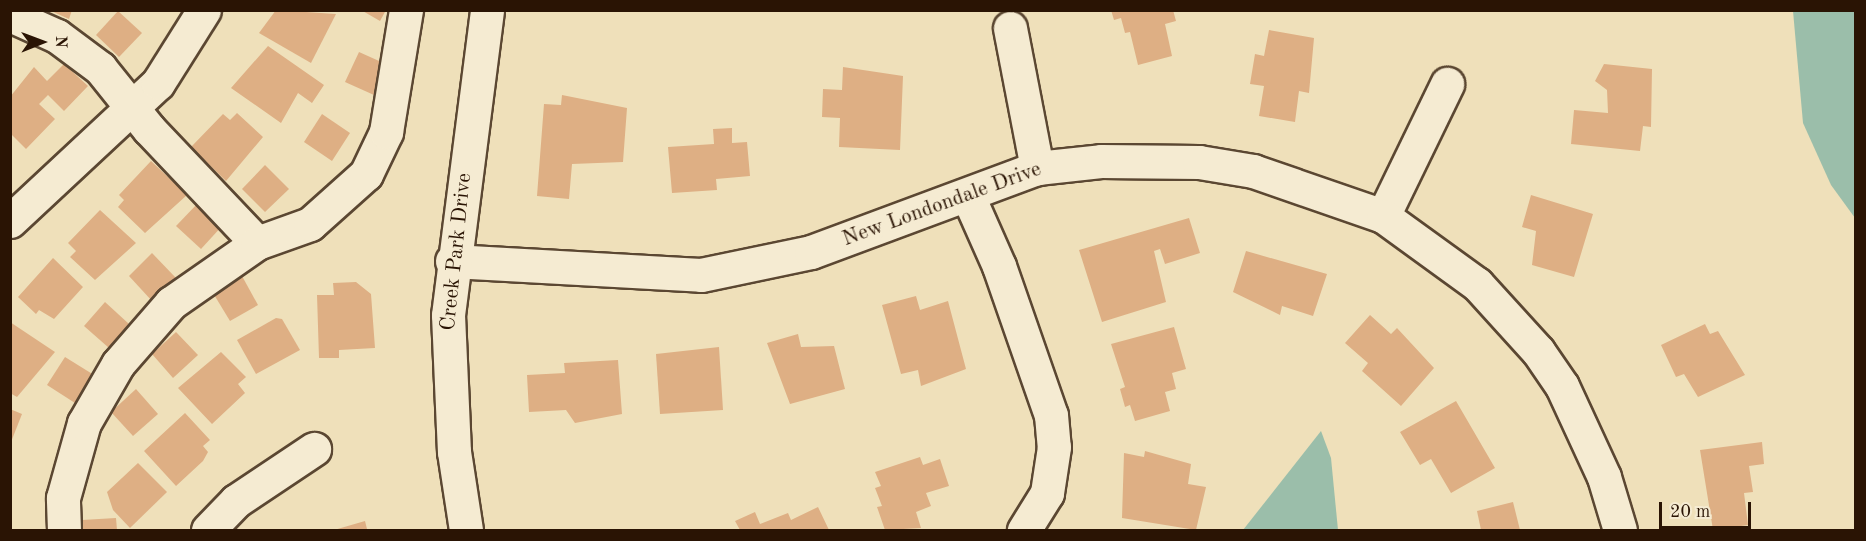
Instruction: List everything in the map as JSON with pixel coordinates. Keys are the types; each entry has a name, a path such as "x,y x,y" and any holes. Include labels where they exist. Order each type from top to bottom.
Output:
{"street":[{"path":"12,215 135,107 180,56 204,10"},
{"path":"64,531 63,498 84,423 118,364 171,303 257,243 310,224 366,174 386,132 406,10"},
{"name":"Creek Park Drive","path":"465,531 448,371 452,261 487,10"},
{"path":"10,15 78,50 135,107 149,129 257,243"},
{"path":"1010,28 1037,168"},
{"path":"1383,216 1448,84"},
{"name":"New Londondale Drive","path":"452,261 663,276 735,271 811,252 968,196 1037,168 1101,161 1199,162 1295,182 1383,216 1477,284 1538,351 1578,415 1620,531"},
{"path":"968,196 999,266 1051,416 1054,447 1047,493 1024,531"},
{"path":"208,531 236,501 314,448"}],"shaded area":[{"path":"1793,11 1855,11 1855,218 1831,185 1803,123"},
{"path":"1321,431 1331,458 1338,530 1243,530"}],"building":[{"path":"49,10 72,10 69,19"},
{"path":"276,10 336,14 311,63 259,33"},
{"path":"361,10 386,10 380,21"},
{"path":"1111,10 1173,10 1176,21 1165,24 1172,56 1138,65 1130,32 1125,33 1121,18 1114,20"},
{"path":"118,11 142,33 119,57 96,35"},
{"path":"1269,30 1314,38 1309,93 1299,91 1295,122 1259,116 1264,86 1250,84 1255,54 1264,56"},
{"path":"268,46 324,85 312,103 298,93 281,123 231,88"},
{"path":"359,52 388,65 374,95 345,82"},
{"path":"64,64 88,86 64,111 48,95 39,104 55,119 26,149 10,133 10,97 34,67 47,81"},
{"path":"1604,64 1652,69 1651,127 1643,126 1640,151 1571,144 1574,110 1608,113 1607,90 1595,81"},
{"path":"843,67 903,76 900,150 839,147 840,118 822,117 823,89 842,90"},
{"path":"562,95 627,108 623,162 572,164 569,199 537,196 544,104 561,105"},
{"path":"237,113 263,137 226,181 191,147 223,114 230,120"},
{"path":"322,114 350,133 332,161 304,142"},
{"path":"732,128 732,143 747,142 750,176 716,179 717,190 672,193 668,147 714,144 713,129"},
{"path":"151,161 187,195 145,233 118,207 124,200 119,195"},
{"path":"265,165 289,189 265,212 242,189"},
{"path":"1531,195 1593,214 1574,277 1532,265 1536,231 1522,227"},
{"path":"199,202 223,225 201,249 176,226"},
{"path":"100,210 136,243 95,280 70,257 76,251 68,243"},
{"path":"1189,218 1200,253 1165,264 1160,249 1154,251 1166,302 1102,322 1079,250"},
{"path":"1246,251 1327,274 1313,316 1282,306 1280,315 1233,292"},
{"path":"152,253 176,278 152,301 129,276"},
{"path":"53,258 83,287 54,319 39,310 36,314 18,297"},
{"path":"242,276 258,305 230,321 213,293"},
{"path":"356,282 371,294 375,348 339,350 339,358 319,358 317,295 334,295 333,283"},
{"path":"916,296 920,310 948,301 966,369 921,386 918,370 901,374 882,305"},
{"path":"105,302 129,324 109,348 84,326"},
{"path":"1370,315 1391,334 1397,328 1434,368 1401,406 1362,371 1368,363 1345,343"},
{"path":"276,318 282,319 300,350 256,374 237,340"},
{"path":"10,322 55,352 17,397 10,393"},
{"path":"1705,324 1710,334 1718,331 1745,375 1698,397 1684,374 1676,377 1661,345"},
{"path":"1174,327 1186,369 1172,373 1176,389 1165,392 1170,411 1135,421 1130,405 1125,407 1120,389 1125,387 1111,344"},
{"path":"176,332 198,355 173,378 152,354"},
{"path":"798,334 801,347 834,346 845,389 790,404 767,343"},
{"path":"719,347 723,410 660,414 656,354"},
{"path":"221,352 246,377 238,384 245,393 212,424 178,388"},
{"path":"65,357 94,375 75,403 47,385"},
{"path":"618,360 622,414 575,423 566,410 529,412 527,375 565,373 564,363"},
{"path":"136,389 158,414 133,436 111,412"},
{"path":"1456,401 1495,468 1451,493 1431,459 1420,465 1400,432"},
{"path":"10,409 22,414 11,442 10,442"},
{"path":"185,413 210,440 203,446 208,452 203,461 176,486 144,451"},
{"path":"1762,442 1764,464 1749,466 1753,492 1744,493 1748,525 1713,530 1700,450"},
{"path":"1145,451 1191,464 1188,484 1206,487 1196,530 1122,518 1124,453 1144,457"},
{"path":"920,457 923,465 940,459 949,486 926,493 931,506 916,512 921,528 885,530 877,507 882,506 875,488 881,486 875,472"},
{"path":"138,463 167,492 130,528 113,510 107,492"},
{"path":"1513,502 1520,530 1481,530 1477,511"},
{"path":"818,507 829,530 740,530 735,521 755,512 760,524 788,513 791,520"},
{"path":"116,518 117,530 82,530 82,520"},
{"path":"365,521 367,529 380,530 334,530"}]}
